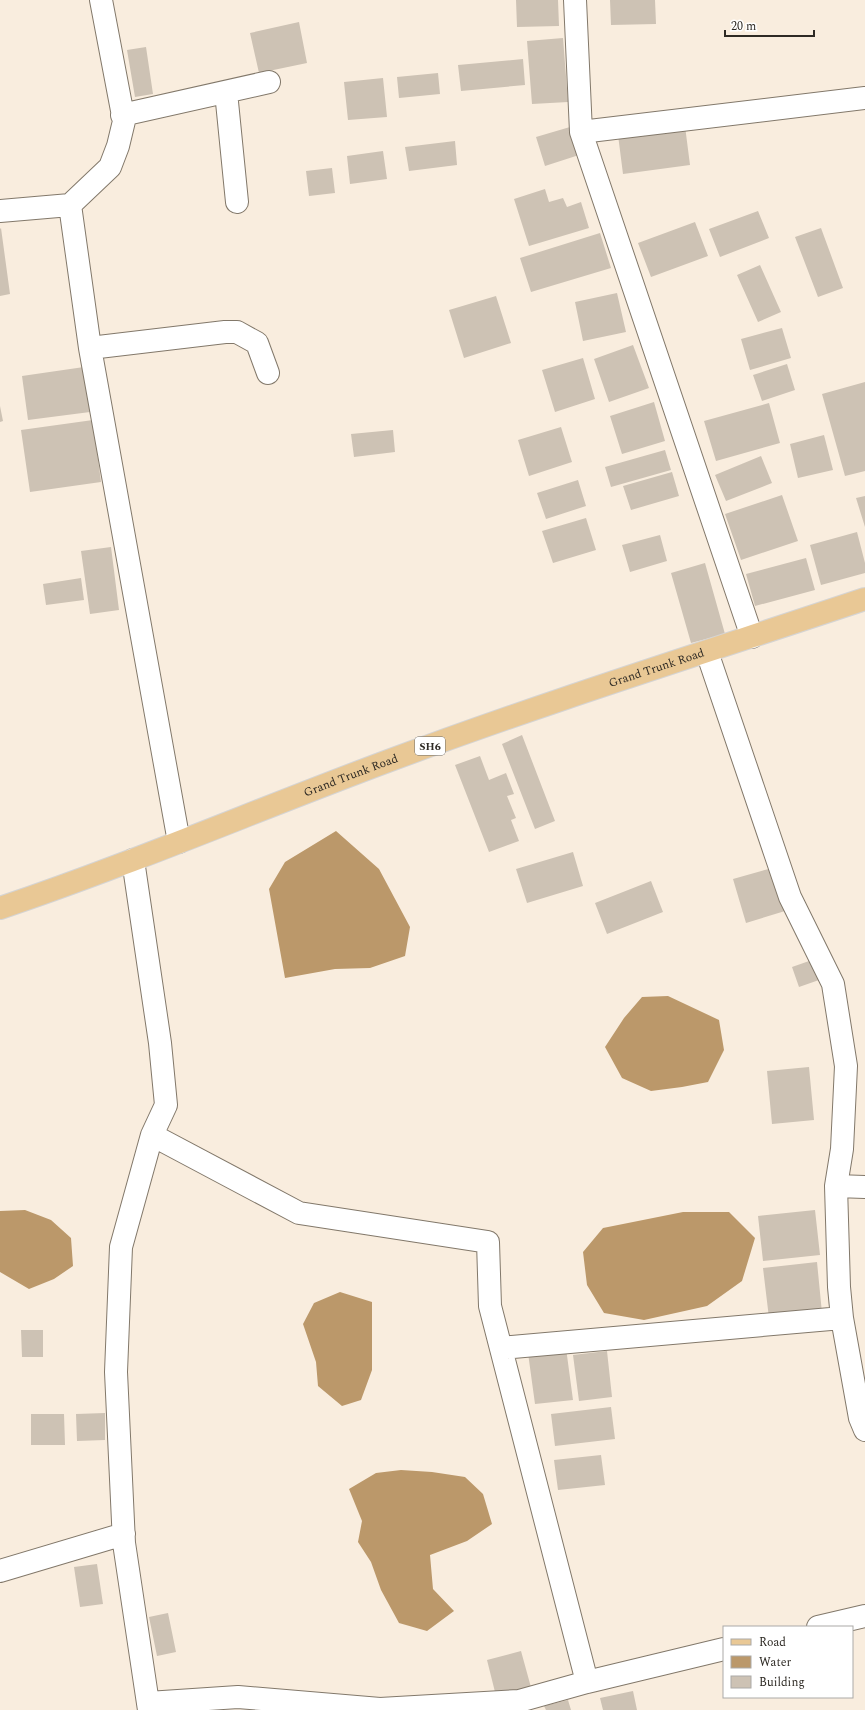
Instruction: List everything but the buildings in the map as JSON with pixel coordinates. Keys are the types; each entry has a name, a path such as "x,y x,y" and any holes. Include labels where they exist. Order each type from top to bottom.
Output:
{"main road":[{"name":"Grand Trunk Road","path":"0,908 134,860 389,760 565,699 865,599"}],"street":[{"path":"0,211 70,205 110,167 118,146 124,121 101,0"},
{"path":"575,0 581,132 752,637"},
{"path":"122,115 269,82"},
{"path":"226,92 237,202"},
{"path":"581,132 865,98"},
{"path":"70,205 90,348 178,842"},
{"path":"90,348 225,332 237,332 257,343 268,373"},
{"path":"707,652 790,897 834,984 846,1066 842,1149 836,1186 839,1287 842,1318 860,1418 865,1430"},
{"path":"134,860 160,1044 166,1105 152,1135 121,1247 116,1372 124,1534 148,1706 238,1696 380,1709 519,1701 587,1682 723,1650"},
{"path":"152,1135 299,1213 488,1242 490,1306 587,1682"},
{"path":"836,1186 865,1187"},
{"path":"501,1348 842,1318"},
{"path":"0,1571 124,1534"},
{"path":"822,1626 865,1616"}],"water":[{"path":"336,831 379,869 410,927 405,956 370,968 335,969 285,978 269,889 285,862"},
{"path":"668,996 719,1020 724,1050 708,1082 651,1091 622,1078 605,1047 624,1018 642,997"},
{"path":"25,1210 51,1220 71,1238 73,1266 54,1279 29,1289 0,1272 0,1211"},
{"path":"683,1212 729,1212 755,1238 742,1281 707,1306 644,1320 604,1313 587,1285 583,1252 603,1228"},
{"path":"340,1292 372,1302 372,1370 361,1400 342,1406 318,1386 316,1362 303,1324 314,1303"},
{"path":"401,1470 432,1472 465,1477 483,1494 492,1524 467,1541 430,1555 433,1589 454,1611 427,1631 399,1623 381,1590 371,1562 358,1542 362,1521 349,1489 376,1473"}]}
